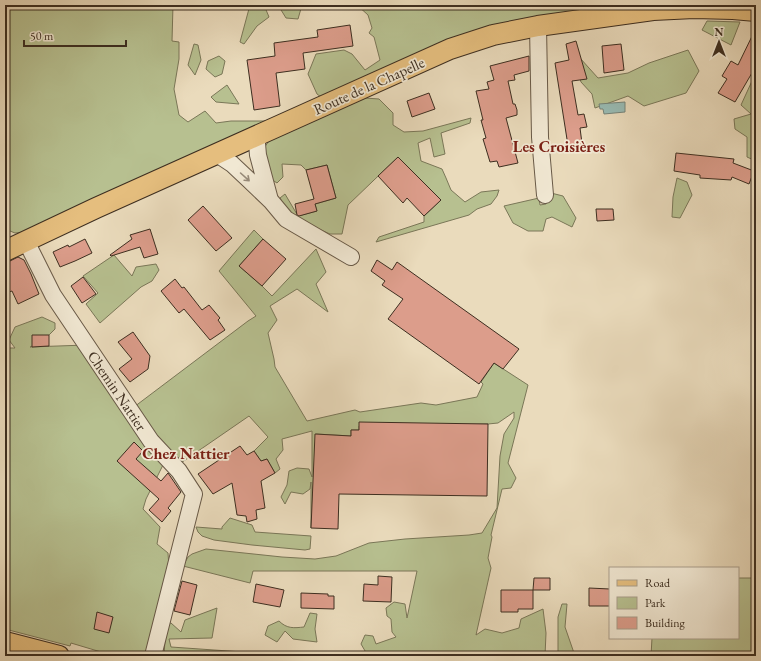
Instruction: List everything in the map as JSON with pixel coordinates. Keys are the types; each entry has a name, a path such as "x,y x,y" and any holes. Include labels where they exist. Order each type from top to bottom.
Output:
{"main road":[{"name":"Route de la Chapelle","path":"5,251 96,208 450,49 494,35 538,26 653,10 694,8 756,11"},
{"path":"5,642 59,656"}],"street":[{"path":"538,26 540,137 545,195"},
{"path":"258,136 256,144 258,155 271,202"},
{"path":"217,154 237,170 271,202 286,219 351,257"},
{"name":"Chemin Nattier","path":"25,241 53,295 151,441 179,471 194,494 153,656"}],"green space":[{"path":"5,5 173,5 172,41 179,42 179,59 174,89 179,115 188,122 205,111 216,123 231,121 265,121 24,232 15,233 5,229"},
{"path":"250,5 264,5 269,17 257,26 244,44 240,42"},
{"path":"278,5 302,5 298,19 286,18"},
{"path":"357,5 647,5 546,19 325,100 317,94 308,74 316,54 344,50 352,54 365,70 380,60 374,37 369,33 372,28 368,15"},
{"path":"707,21 740,22 731,45 702,30"},
{"path":"194,44 198,45 201,60 195,75 188,65"},
{"path":"688,50 699,71 686,93 644,106 628,96 595,108 592,94 581,82 573,60 580,58 598,78 628,73 649,63"},
{"path":"219,56 225,61 222,74 215,77 206,69 208,61"},
{"path":"752,81 756,84 756,161 747,157 747,137 735,129 734,119 751,114 741,105"},
{"path":"227,85 239,104 216,102 211,97"},
{"path":"365,98 379,99 393,113 393,125 404,132 423,131 471,118 470,123 441,133 445,154 434,157 430,138 418,143 421,161 442,169 451,190 465,202 481,192 499,190 497,196 491,204 477,209 469,215 376,242 379,237 424,222 424,216 441,200 398,157 348,205 342,234 330,234 303,222 285,208 280,198 285,194 298,216 317,211 315,204 336,198 327,165 306,170 301,165 282,164 283,177 277,183 271,179 264,148 269,141"},
{"path":"677,178 687,182 692,195 680,218 672,217 673,197"},
{"path":"551,193 563,196 576,218 572,227 552,217 546,219 543,231 528,231 513,223 504,206 539,198 540,205 546,204"},
{"path":"254,230 263,239 239,266 272,296 316,249 326,272 316,284 328,312 297,289 270,306 277,320 268,333 275,367 307,421 355,410 360,412 421,403 436,405 477,397 483,384 481,382 494,363 528,385 508,463 516,478 511,488 502,489 491,535 492,537 488,558 491,568 476,635 485,629 502,633 519,628 521,619 543,609 546,633 545,656 498,654 495,656 399,656 399,653 388,656 368,656 361,644 365,635 373,636 376,644 396,637 392,632 391,619 387,616 386,608 394,602 405,604 407,618 417,571 253,571 250,583 183,566 188,557 192,554 206,549 315,559 336,556 369,543 482,533 497,508 500,456 504,434 514,418 514,412 498,423 359,426 359,430 351,430 351,436 316,434 311,528 311,482 310,489 303,494 291,492 285,504 281,497 287,485 289,471 297,468 309,469 312,477 312,431 282,439 283,450 276,459 280,469 275,473 267,459 261,461 254,451 268,437 249,416 175,467 139,438 163,465 146,499 143,509 160,527 157,544 168,553 169,568 148,652 139,655 101,652 71,643 70,646 5,629 5,348 15,348 9,340 15,327 42,317 55,323 55,329 43,341 30,347 86,345 130,410 256,316 219,271"},
{"path":"114,255 132,276 136,267 156,264 159,270 152,281 141,287 100,323 86,304 98,293 83,276"},
{"path":"230,518 252,525 255,532 311,536 310,549 305,550 214,540 202,536 196,527 222,529"},
{"path":"739,578 756,578 756,656 651,656 652,639 739,639"},
{"path":"562,604 567,604 565,627 574,653 558,653 558,617"},
{"path":"217,608 212,638 169,639 171,647 257,653 256,656 164,656 166,623 171,623 181,632 185,620"},
{"path":"310,613 317,614 315,629 317,642 293,639 285,631 277,642 265,635 268,626 279,621 288,627 304,627"}],"water":[{"path":"625,102 625,112 604,114 603,109 600,109 599,104"}],"building":[{"path":"350,25 353,46 303,53 305,69 276,73 280,106 254,110 247,60 275,56 274,43 318,37 317,30"},
{"path":"756,28 756,66 735,102 718,93 727,79 722,76 731,61 738,65"},
{"path":"576,41 587,79 572,81 578,115 584,114 587,127 580,128 583,151 569,152 555,63 569,60 566,44"},
{"path":"621,44 624,70 604,73 602,46"},
{"path":"529,56 529,71 514,75 515,80 508,81 513,104 515,104 517,110 517,115 506,118 518,163 499,167 497,161 490,162 483,139 486,138 476,91 489,89 487,82 494,80 490,66"},
{"path":"429,93 435,109 412,117 407,101"},
{"path":"676,153 734,159 733,163 754,171 749,184 732,177 731,180 700,178 700,175 674,171"},
{"path":"398,157 441,200 424,216 407,198 403,203 378,176"},
{"path":"327,165 336,198 315,204 317,211 299,216 297,215 295,204 314,199 306,170"},
{"path":"203,206 232,238 216,251 188,220"},
{"path":"596,209 613,209 614,220 597,221"},
{"path":"150,229 158,254 144,258 140,247 111,256 110,255 132,239 130,235"},
{"path":"85,239 92,253 60,267 53,252 68,245 69,247"},
{"path":"263,239 286,259 262,286 239,266"},
{"path":"18,257 24,260 39,294 18,304 12,291 9,292 5,277 5,262"},
{"path":"377,260 392,270 397,262 519,349 503,369 494,363 479,384 388,319 403,299 382,285 385,281 371,271"},
{"path":"83,277 96,294 82,303 71,286"},
{"path":"175,279 182,288 184,287 202,310 209,305 220,318 218,320 225,330 210,340 184,309 179,313 161,291"},
{"path":"133,332 150,356 148,369 130,382 119,369 132,359 118,342"},
{"path":"32,335 49,335 49,346 32,347"},
{"path":"359,422 488,424 487,496 339,494 338,529 311,528 315,434 351,436 351,430 359,430"},
{"path":"134,442 143,451 136,459 161,481 168,473 181,492 168,508 171,511 162,522 149,510 159,499 117,461"},
{"path":"240,446 247,455 254,451 261,461 267,459 275,473 261,481 265,508 256,510 257,519 247,522 246,516 237,515 232,483 213,494 198,474"},
{"path":"378,576 392,577 391,602 363,601 364,584 378,585"},
{"path":"534,578 550,578 550,590 533,590"},
{"path":"182,581 197,585 190,615 174,611"},
{"path":"256,584 284,590 280,607 253,602"},
{"path":"589,588 609,589 609,606 589,606"},
{"path":"501,590 533,590 533,609 518,609 518,612 501,612"},
{"path":"301,593 328,594 328,596 334,596 334,609 301,608"},
{"path":"97,612 113,617 109,633 94,629"}],"district":[{"name":"Les Croisières","path":"559,146"},
{"name":"Chez Nattier","path":"186,453"}]}
